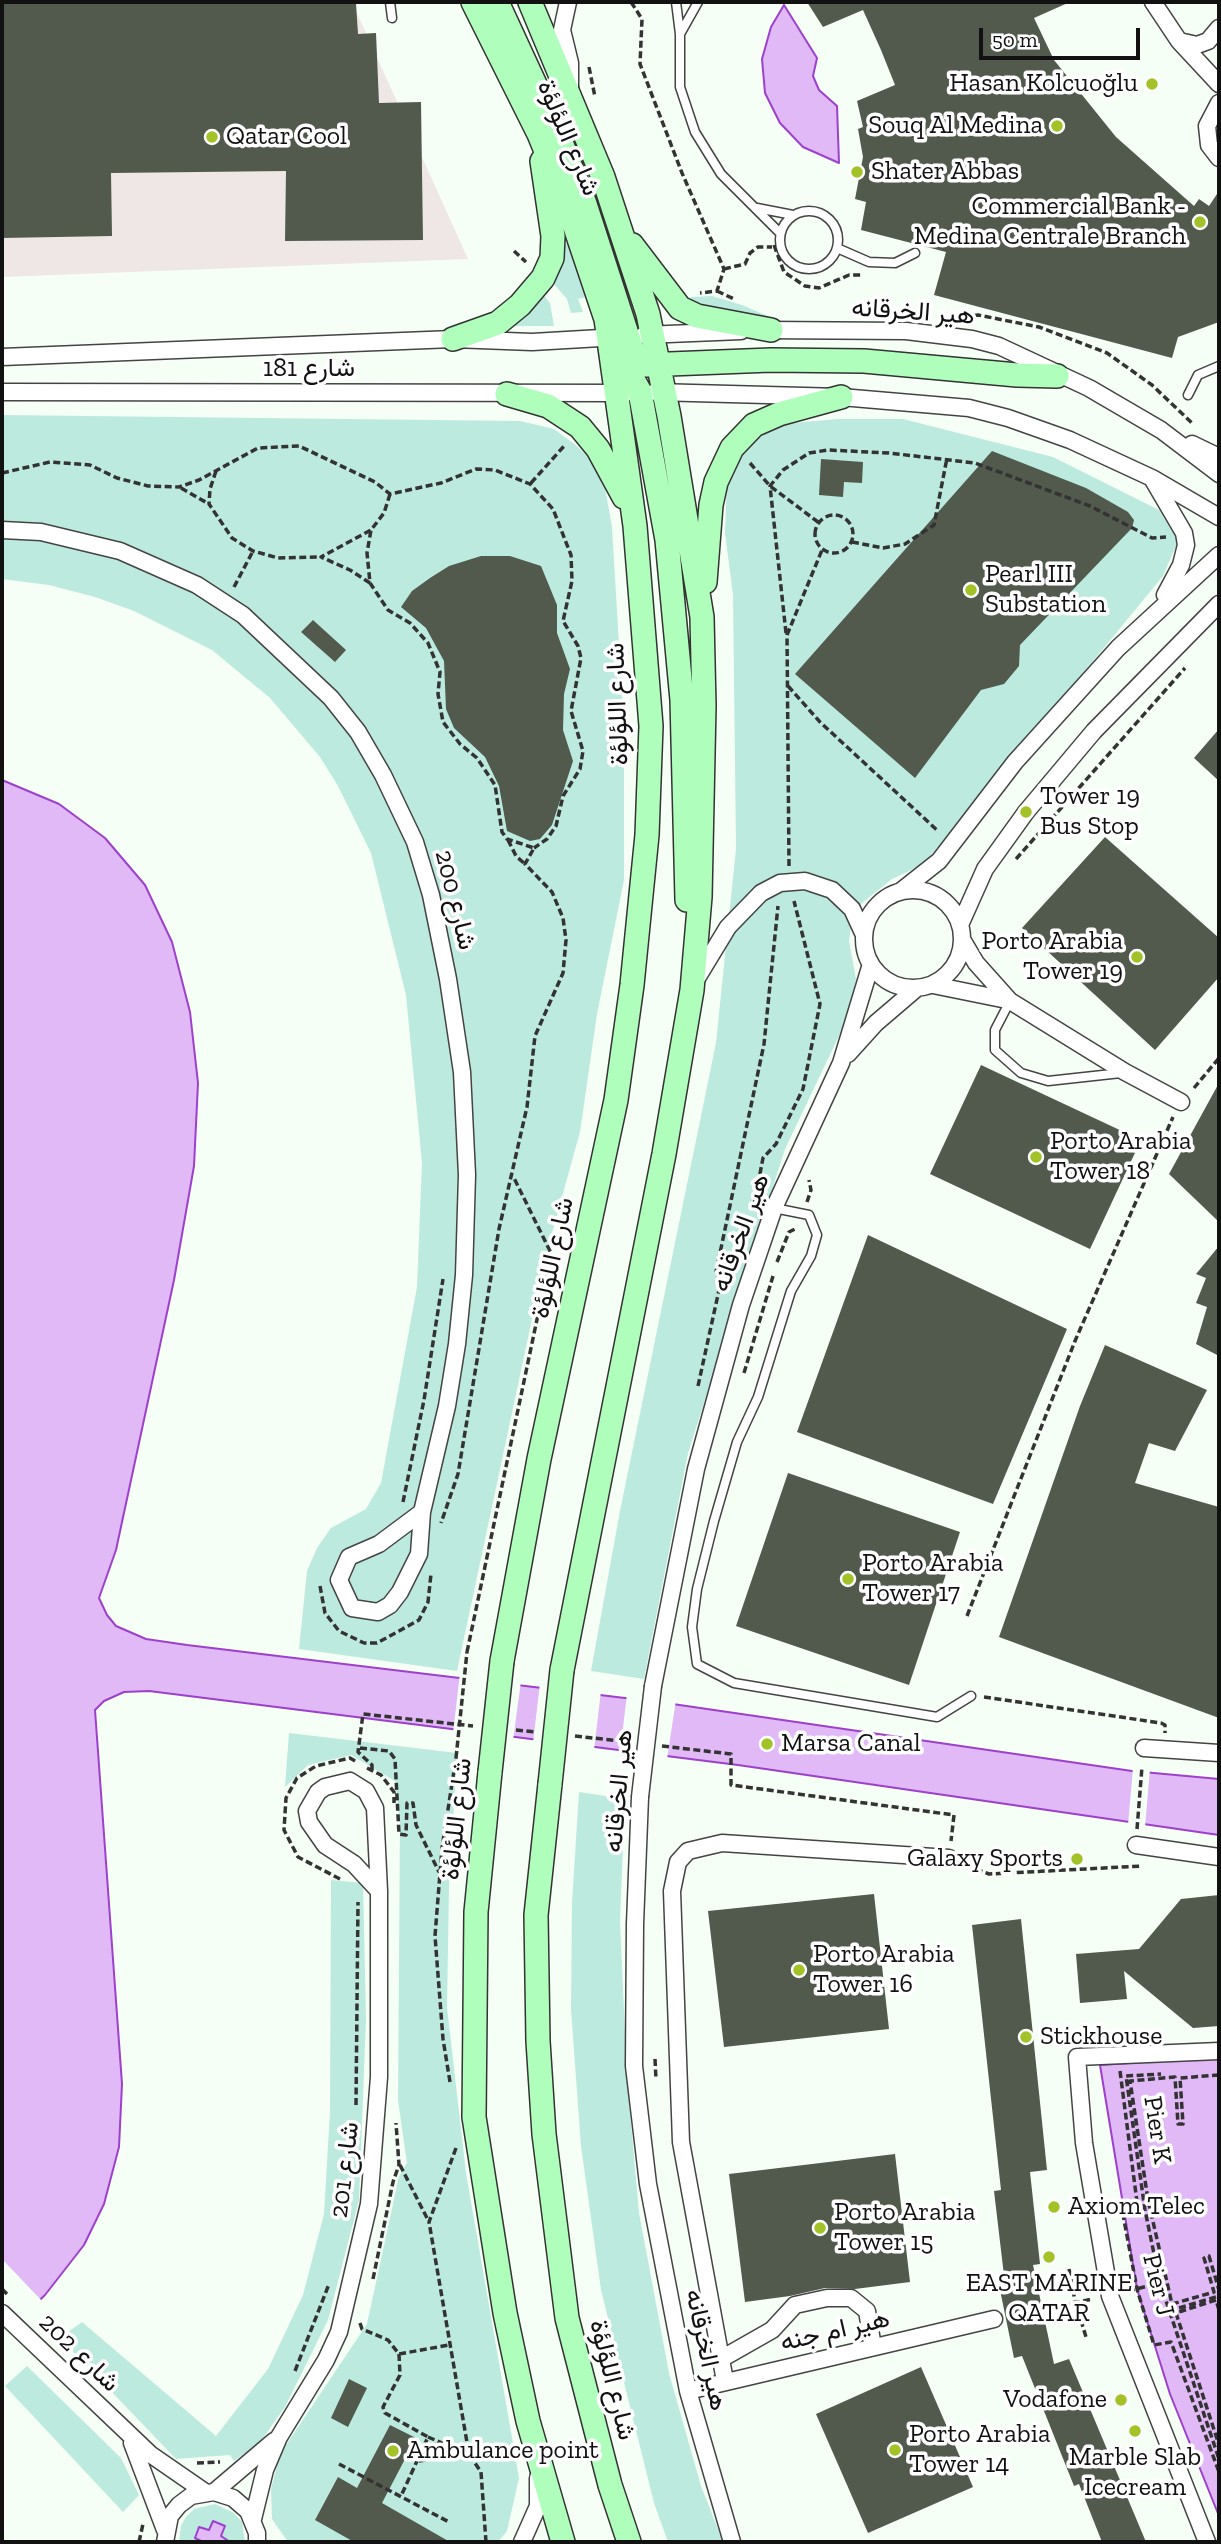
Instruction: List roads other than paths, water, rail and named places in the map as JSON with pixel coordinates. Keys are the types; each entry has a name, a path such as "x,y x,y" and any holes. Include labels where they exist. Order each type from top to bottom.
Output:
{"main road":[{"name":"شارع اللؤلؤة","path":"473,2 539,134 618,337 617,393 635,526 651,726 647,835 632,985 615,1100 536,1472 502,1661 475,1912 474,2118 487,2214 528,2421 563,2542"},
{"path":"497,2 557,132 611,279 618,337 641,374 675,597 682,700 686,895 695,944"},
{"name":"شارع اللؤلؤة","path":"530,2 603,177 652,334 641,374 664,392 702,617 705,769 692,990 664,1154 562,1670 536,1915 544,2134 567,2318 610,2485 629,2542"},
{"path":"453,339 498,323 520,304 549,267 553,236 539,134"},
{"path":"619,225 680,307 696,316 771,330"},
{"path":"617,393 641,374 771,360 864,361 1057,376"},
{"path":"507,394 548,406 580,427 612,474 635,526"},
{"path":"702,617 711,505 716,482 732,448 754,425 779,414 841,397"}],"street":[{"path":"568,2 562,30 570,64 570,94"},
{"path":"1153,2 1179,41 1219,84"},
{"path":"1179,41 1197,45 1208,41 1219,28"},
{"path":"1219,103 1207,125 1209,145 1219,158"},
{"name":"هير الخرقانه","path":"618,337 771,330 906,331 972,339 999,346 1057,376 1089,388 1161,430 1219,474"},
{"name":"شارع 181","path":"2,357 453,339 532,342 618,337"},
{"name":"شارع 181","path":"2,392 617,393"},
{"path":"664,392 841,397 969,408 1008,418 1070,440 1152,478 1219,517"},
{"path":"1161,430 1219,457"},
{"path":"1152,478 1184,533 1186,545 1175,579 1156,610"},
{"name":"شارع 200","path":"2,530 41,532 120,551 172,572 226,603 287,654 331,698 358,732 383,775 415,842 431,895 462,1072 466,1187 464,1275 457,1344 447,1406 422,1512 419,1554 400,1592 390,1605 378,1612 361,1612 352,1608 339,1580 349,1557 379,1544 422,1512"},
{"path":"864,935 876,907 901,891 952,845 1015,762 1156,610 1219,555"},
{"path":"925,986 954,967 961,933 985,869 1026,812 1094,731 1218,605"},
{"path":"692,990 728,927 761,893 786,882 819,884 843,898 852,909 864,935 871,964 890,982 1010,1001"},
{"path":"901,891 920,890 938,897 952,909 976,962 1010,1001 1125,1072 1181,1102"},
{"name":"هير الخرقانه","path":"732,2542 688,2391 648,2184 634,2066 635,1924 640,1797 653,1686 696,1469 741,1305 774,1208 841,1063 871,964"},
{"name":"هير الخرقانه","path":"841,1063 876,1023 925,986"},
{"path":"1144,1748 1219,1754"},
{"name":"شارع 201","path":"258,2534 265,2470 279,2437 326,2360 339,2332 369,2204 379,2077 379,1891 375,1808 366,1791 350,1781 325,1787 317,1792 307,1811 314,1833 354,1864 379,1891"},
{"path":"725,2381 681,2142 672,1891 678,1863 688,1851 722,1843 949,1858"},
{"path":"1140,1844 1219,1857"},
{"path":"1207,2542 1110,2295 1084,2143 1077,2057 1219,2050"},
{"path":"721,2359 772,2330 795,2305 827,2298 851,2298 867,2311 873,2347"},
{"name":"شارع 202","path":"2,2313 150,2454 210,2492 233,2498 258,2534"},
{"name":"هير ام جنه","path":"688,2391 994,2319"},
{"path":"522,2542 534,2520 540,2492 528,2421"},
{"name":"شارع 202","path":"122,2429 140,2459 165,2536"},
{"name":"شارع 201","path":"165,2536 179,2505 210,2492 279,2437"}],"lane":[{"path":"390,2 392,18"},
{"path":"676,2 680,34 680,86 695,132 721,174 780,233 782,252 796,266 816,268 832,257 837,248 835,229 822,214 813,211 793,215 757,208"},
{"path":"680,34 698,2"},
{"path":"780,233 793,215"},
{"path":"837,248 869,261 895,263 915,253"},
{"path":"1188,395 1198,374 1219,366"},
{"path":"1010,1001 995,1030 995,1050 1021,1073 1048,1081 1125,1072"},
{"path":"774,1208 809,1215 817,1236 811,1256 790,1291 758,1397 737,1442 718,1507 697,1589 692,1627 697,1664 734,1683 937,1717 971,1696"}],"place":[{"name":"Hasan Kolcuoğlu","path":"1152,84"},
{"name":"Souq Al Medina","path":"1057,126"},
{"name":"Qatar Cool","path":"212,137"},
{"name":"Shater Abbas","path":"857,172"},
{"name":"Commercial Bank - Medina Centrale Branch","path":"1200,222"},
{"name":"Pearl III Substation","path":"971,590"},
{"name":"Tower 19 Bus Stop","path":"1026,812"},
{"name":"Porto Arabia Tower 19","path":"1137,957"},
{"name":"Porto Arabia Tower 18","path":"1036,1157"},
{"name":"Porto Arabia Tower 17","path":"848,1579"},
{"name":"Marsa Canal","path":"767,1744"},
{"name":"Galaxy Sports","path":"1077,1859"},
{"name":"Porto Arabia Tower 16","path":"799,1970"},
{"name":"Stickhouse","path":"1026,2037"},
{"name":"Axiom Telec","path":"1054,2207"},
{"name":"Porto Arabia Tower 15","path":"820,2228"},
{"name":"EAST MARINE QATAR","path":"1049,2257"},
{"name":"Vodafone","path":"1121,2400"},
{"name":"Marble Slab Icecream","path":"1135,2431"},
{"name":"Porto Arabia Tower 14","path":"895,2450"},
{"name":"Ambulance point","path":"393,2451"}]}
